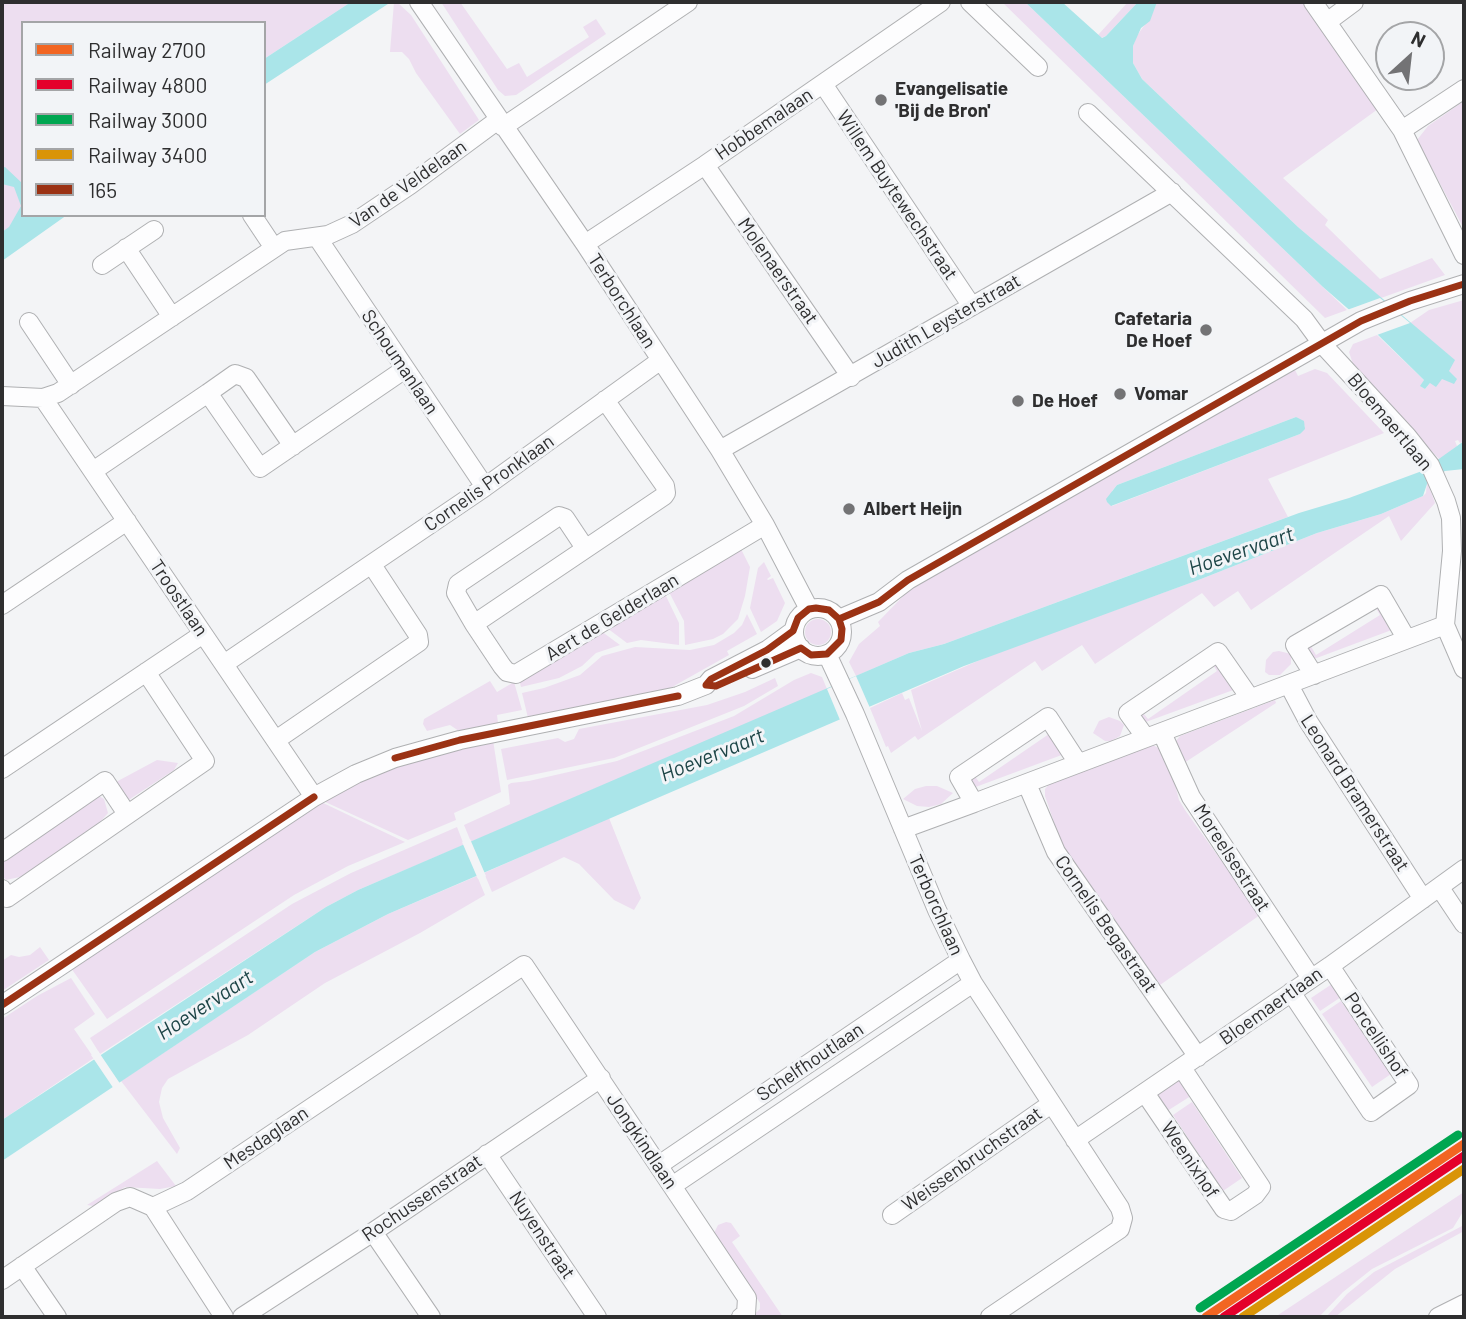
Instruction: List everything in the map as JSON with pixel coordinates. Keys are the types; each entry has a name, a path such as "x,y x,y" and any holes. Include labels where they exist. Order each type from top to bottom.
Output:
{"street":[{"name":"Terborchlaan","path":"419,2 585,244 720,450 765,525 809,609"},
{"name":"Van de Veldelaan","path":"2,396 43,398 58,393 274,248 291,239 317,237 338,231 360,218 688,2"},
{"name":"Hobbemalaan","path":"585,244 705,165 941,2"},
{"path":"970,2 1038,67"},
{"path":"1312,2 1402,131 1464,255"},
{"path":"1327,22 1354,2"},
{"name":"Willem Buytewechstraat","path":"823,84 971,305"},
{"path":"1402,131 1464,89"},
{"path":"1088,113 1304,320 1323,345"},
{"name":"Molenaerstraat","path":"705,165 851,377"},
{"name":"Judith Leysterstraat","path":"720,450 1172,192"},
{"path":"253,217 274,248"},
{"path":"103,265 153,230"},
{"name":"Schoumanlaan","path":"317,237 485,487"},
{"path":"126,248 173,317"},
{"path":"839,619 878,602 908,580 1361,321 1464,284"},
{"path":"29,322 71,385"},
{"name":"Bloemaertlaan","path":"1323,345 1407,436 1433,471 1447,501 1451,518 1451,578 1445,625"},
{"name":"Cornelis Pronklaan","path":"224,664 485,487 661,360"},
{"path":"208,393 260,468 405,369"},
{"path":"93,471 235,374 246,378 293,446"},
{"name":"Troostlaan","path":"43,398 314,797"},
{"path":"585,548 562,516 556,517 458,584 456,593 474,624 666,493 665,486 605,400"},
{"path":"4,597 127,521"},
{"name":"Aert de Gelderlaan","path":"474,624 507,672 516,674 765,525"},
{"path":"276,740 419,642 418,635 372,565"},
{"path":"1314,675 1295,645 1381,595 1406,638"},
{"path":"706,685 711,679 767,650 793,631 799,618 809,609 829,610 839,619 842,629 841,640 827,654 811,654 801,648 793,631"},
{"path":"903,830 1445,625 1464,669"},
{"path":"2,768 203,634"},
{"path":"2,1006 314,797 356,774 426,748 678,696 706,685 716,686 801,648"},
{"name":"Moreelsestraat","path":"1250,698 1218,652 1128,713 1154,735 1191,797 1311,978"},
{"name":"Terborchlaan","path":"827,654 973,983 1120,1208 1123,1224 1120,1229 990,1317"},
{"path":"2,889 7,898 205,761 145,672"},
{"name":"Leonard Bramerstraat","path":"1289,685 1308,721 1423,899"},
{"path":"974,803 959,777 1048,717 1077,763"},
{"path":"2,852 105,781 127,814"},
{"name":"Cornelis Begastraat","path":"1027,784 1056,852 1198,1057"},
{"name":"Bloemaertlaan","path":"1075,1140 1330,966 1464,869"},
{"path":"1440,888 1464,924"},
{"name":"Schelfhoutlaan","path":"659,1165 961,960"},
{"name":"Jongkindlaan","path":"524,965 747,1298 746,1314 741,1317"},
{"name":"Mesdaglaan","path":"153,1208 187,1191 524,965"},
{"name":"Porcellishof","path":"1291,992 1371,1112 1409,1085 1330,966"},
{"name":"Schelfhoutlaan","path":"672,1185 973,983"},
{"name":"Weenixhof","path":"1145,1093 1224,1209 1231,1210 1255,1195 1261,1187 1182,1068"},
{"name":"Rochussenstraat","path":"242,1317 601,1078"},
{"name":"Weissenbruchstraat","path":"892,1215 1052,1104"},
{"name":"Nuyenstraat","path":"487,1154 597,1317"},
{"path":"2,1280 116,1202 130,1197 153,1208 224,1317"},
{"path":"373,1232 431,1317"},
{"path":"23,1266 57,1317"},
{"path":"1438,1317 1464,1304"}],"shaded area":[{"path":"2,2 351,2 266,58 266,21 21,21 21,210 9,228 2,232"},
{"path":"394,2 411,15 479,120 460,134 409,59 402,52 390,52"},
{"path":"441,2 460,2 507,69 519,63 527,77 589,37 583,27 596,19 606,34 516,95 505,96 498,90"},
{"path":"1002,2 1025,2 1347,310 1325,318"},
{"path":"1128,2 1138,2 1101,38 1098,35"},
{"path":"1157,2 1302,2 1378,109 1283,178 1328,220 1325,225 1380,279 1432,258 1445,275 1381,298 1298,227 1142,79 1133,63 1133,46"},
{"path":"1464,101 1464,229 1417,140 1428,126"},
{"path":"1464,300 1464,441 1455,441 1457,446 1440,460 1355,370 1349,352 1353,344 1377,335 1424,380 1421,386 1425,389 1430,383 1441,379 1454,360 1410,323 1429,310"},
{"path":"1315,369 1327,373 1384,433 1268,479 1288,517 944,644 909,653 856,676 849,662 859,644 880,626 878,622 911,588 1240,399 1295,370 1298,376","holes":["1296,417 1305,426 1300,434 1112,506 1112,491 1117,485"]},
{"path":"1427,481 1435,503 1401,541 1389,516 1251,610 1238,591 1214,607 1202,593 1095,664 1082,645 1042,671 1035,661 918,740 915,736 891,753 888,746 886,747 870,708 902,693 905,700 909,698 922,731 911,690 996,653 1201,579 1317,533 1381,514 1423,496 1426,493"},
{"path":"741,549 750,567 738,619 723,634 713,639 685,645 684,621 669,592"},
{"path":"764,562 771,576 767,579 773,578 785,603 777,621 761,632 750,608 758,568"},
{"path":"665,594 679,623 679,645 641,640 627,643 607,628"},
{"path":"1378,599 1397,628 1314,659 1305,646 1309,643 1316,655 1380,615 1373,603"},
{"path":"747,614 757,634 727,651 729,655 665,691 528,718 522,693 580,675 602,656 635,647 690,650 714,645 734,633"},
{"path":"818,619 828,622 831,632 828,642 818,645 808,642 805,632 808,622"},
{"path":"601,631 620,645 596,653 582,666 559,678 521,687 519,679"},
{"path":"1273,652 1291,654 1291,664 1280,675 1269,675 1265,672 1266,660"},
{"path":"1215,656 1236,689 1143,723 1137,712 1140,709 1148,719 1217,671 1210,660"},
{"path":"811,673 822,677 827,689 471,842 464,825 510,804 508,785 511,783 617,761 734,716 794,680"},
{"path":"775,678 778,686 744,706 614,758 507,780 501,749 558,738 565,742 574,739 579,729 707,705"},
{"path":"490,681 497,692 514,682 522,710 497,715 498,723 459,731 450,725 427,731 423,724 424,719"},
{"path":"1275,700 1276,703 1181,765 1175,742 1180,736"},
{"path":"1109,717 1124,725 1120,736 1105,741 1093,733 1099,721"},
{"path":"1049,734 1067,753 973,788 966,776 972,772 979,782"},
{"path":"493,740 501,792 454,813 456,820 408,840 321,800 389,767"},
{"path":"1151,744 1164,751 1169,760 1179,800 1260,915 1160,985 1061,843 1045,796 1045,789 1050,783"},
{"path":"157,760 178,763 174,770 127,801 116,782"},
{"path":"937,786 953,793 941,804 929,807 917,806 903,799 915,789"},
{"path":"99,796 104,799 108,813 94,829 24,876 6,880 2,875 2,858 67,811"},
{"path":"319,801 405,842 348,866 294,895 107,1019 71,968"},
{"path":"609,818 641,898 634,910 614,900 579,864 564,857 492,892 484,873"},
{"path":"457,827 464,845 358,890 326,907 100,1054 90,1038 292,904 351,873"},
{"path":"477,876 485,895 325,983 248,1035 168,1079 162,1088 159,1102 163,1118 180,1148 177,1154 121,1081 315,952 388,914"},
{"path":"40,947 49,960 2,991 2,961 11,955 30,955"},
{"path":"71,978 95,1014 74,1029 94,1058 2,1120 2,1019"},
{"path":"1332,984 1341,997 1320,1011 1311,998"},
{"path":"1341,1001 1391,1074 1372,1087 1322,1014"},
{"path":"1177,1079 1183,1081 1194,1094 1164,1113 1157,1096 1158,1090"},
{"path":"1192,1102 1242,1178 1223,1191 1173,1115"},
{"path":"157,1161 176,1186 160,1189 125,1187 93,1206 87,1205"},
{"path":"1464,1192 1464,1210 1453,1228 1372,1269 1343,1292 1319,1317 1275,1317"},
{"path":"731,1223 740,1236 732,1242 783,1317 751,1317 760,1309 760,1303 714,1233 718,1225"},
{"path":"1464,1225 1464,1231 1395,1269 1335,1317 1326,1317 1347,1294 1374,1272"}],"water":[{"path":"351,2 391,2 266,84 266,58"},
{"path":"1025,2 1062,2 1102,38 1138,2 1157,2 1150,21 1141,28 1133,46 1133,63 1142,79 1298,227 1455,360 1449,371 1457,379 1454,384 1442,379 1436,387 1430,383 1425,389 1420,386 1424,380 1377,334 1323,287"},
{"path":"5,167 21,182 21,206 14,187 2,184 2,168"},
{"path":"21,206 21,217 64,217 2,261 2,232 9,227"},
{"path":"1296,417 1304,421 1305,429 1300,434 1111,506 1107,502 1106,499 1117,485"},
{"name":"Hoevervaart","path":"1464,441 1464,469 1445,471 1428,481 1423,496 1381,514 1317,533 1201,579 964,666 388,914 315,952 2,1161 2,1120 326,907 358,890 909,653 944,644 1299,513 1422,471"}],"pier":[{"path":"1380,298 1410,323 1377,335 1347,310"},
{"path":"856,676 870,708 840,720 827,689"},
{"path":"470,839 486,876 478,879 462,842"},
{"path":"98,1051 121,1085 114,1089 91,1055"}],"rail line":[{"name":"3000","path":"1200,1308 1458,1135"},
{"name":"2700","path":"1206,1317 1464,1144"},
{"name":"4800","path":"1224,1317 1464,1156"},
{"name":"3400","path":"1243,1317 1464,1169"}],"transit line":[{"name":"165","path":"839,619 879,602 908,580 1361,321 1410,301 1464,284"},
{"name":"165","path":"816,608 829,610 839,619 842,629 841,640 827,654 811,655 801,648 716,686 706,685 711,679 767,650 793,631 798,618 809,609 816,608"},
{"name":"165","path":"460,740 678,696"},
{"name":"165","path":"460,740 678,696"},
{"name":"165","path":"395,758 460,740"},
{"name":"165","path":"395,758 460,740"},
{"name":"165","path":"2,1005 314,797"}],"place":[{"name":"Evangelisatie 'Bij de Bron'","path":"881,100"},
{"name":"Cafetaria De Hoef","path":"1206,330"},
{"name":"Vomar","path":"1120,394"},
{"name":"De Hoef","path":"1018,401"},
{"name":"Albert Heijn","path":"849,509"}]}
